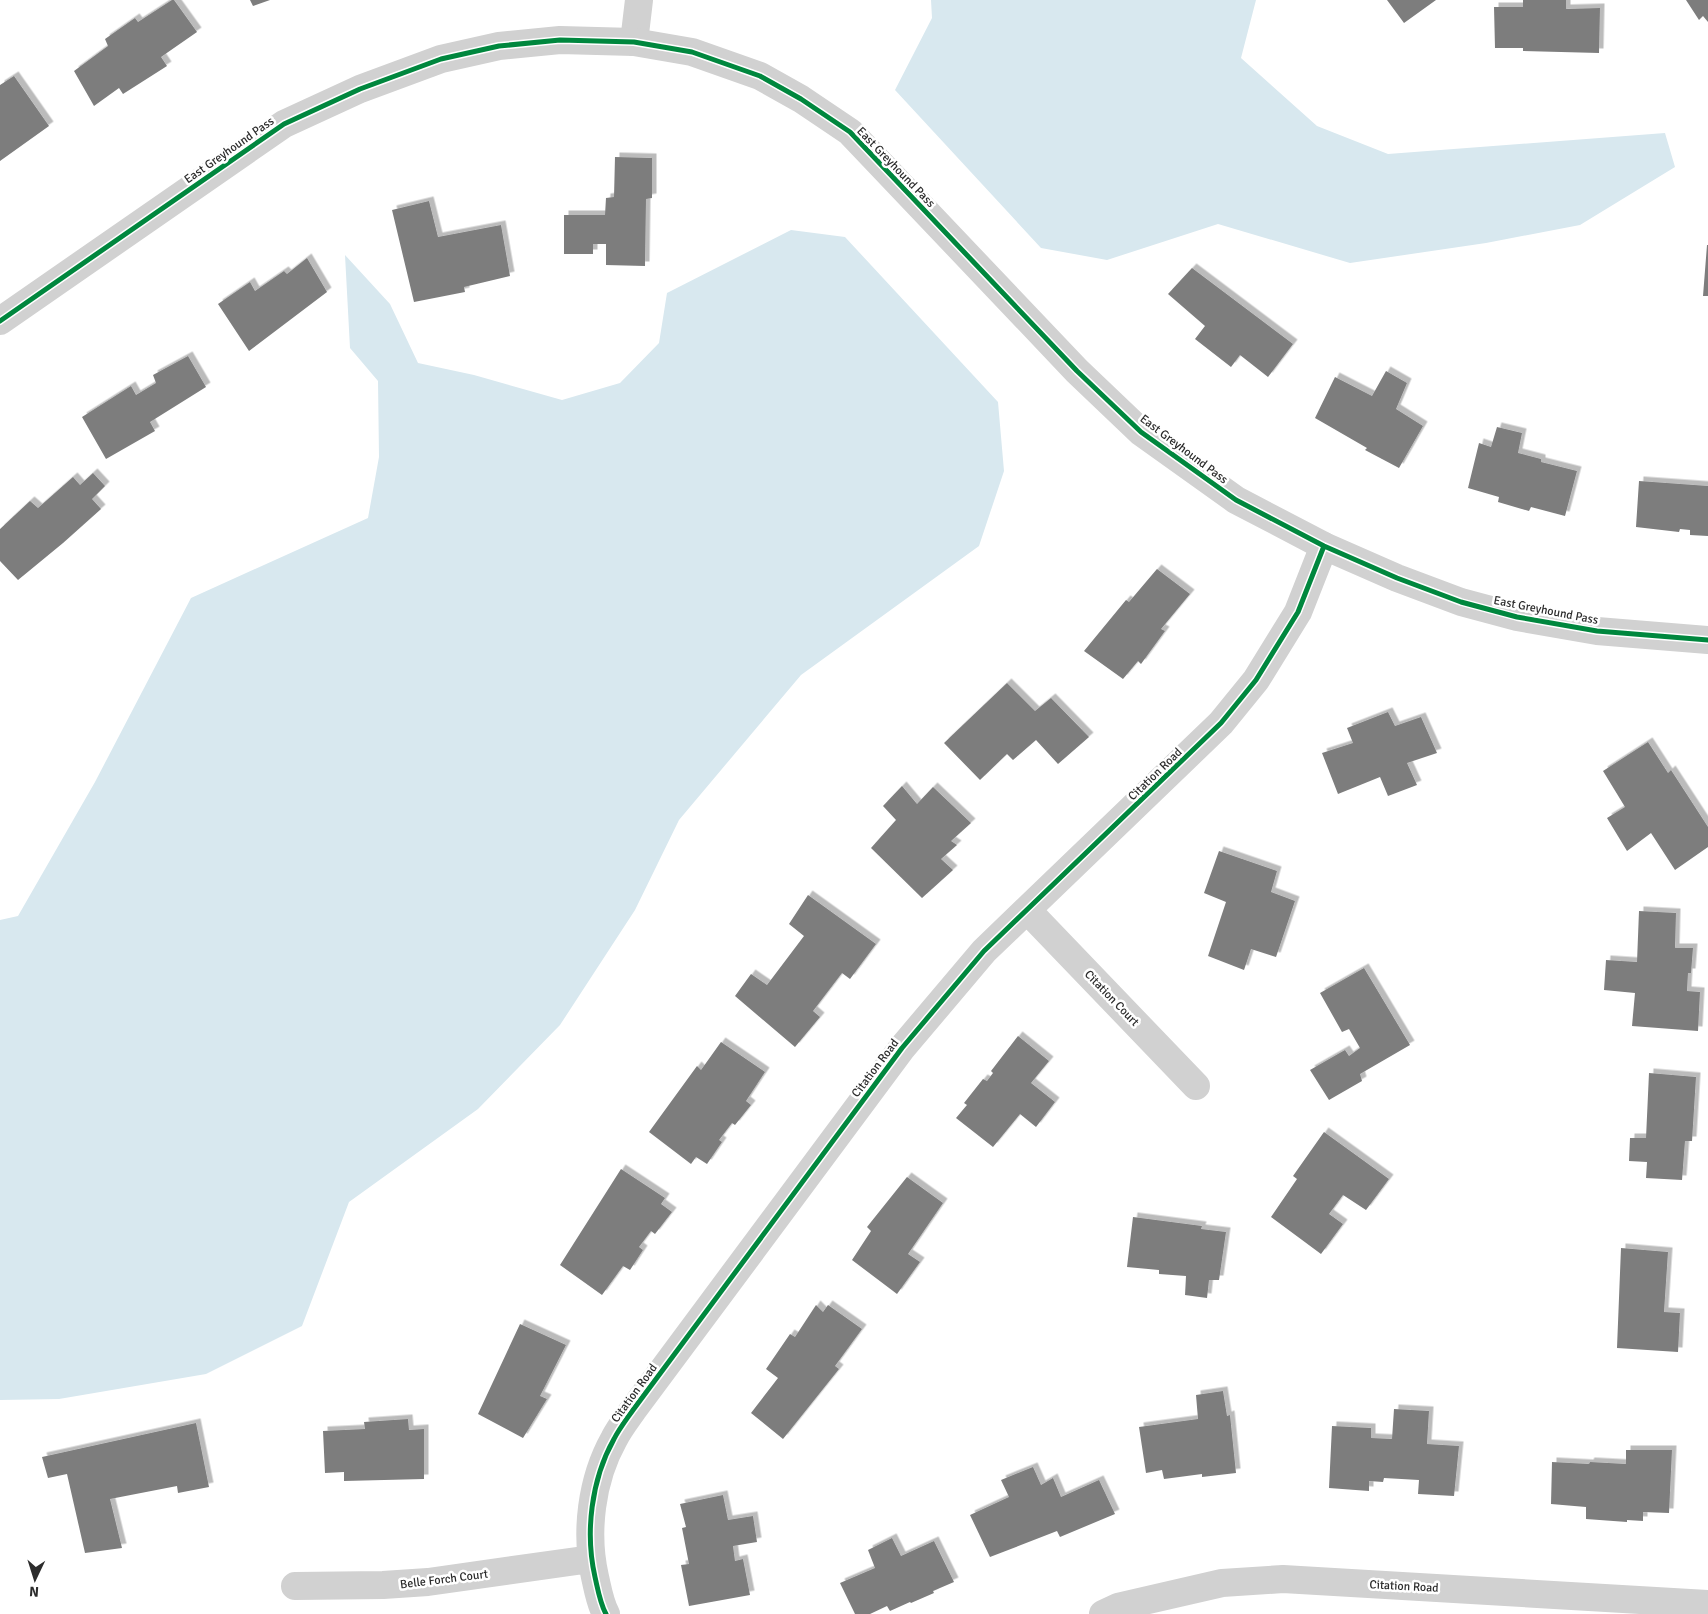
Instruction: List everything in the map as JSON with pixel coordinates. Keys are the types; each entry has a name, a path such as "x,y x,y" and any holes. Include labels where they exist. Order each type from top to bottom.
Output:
{"street":[{"path":"634,42 639,0"},
{"name":"East Greyhound Pass","path":"0,321 284,124 360,88 441,59 499,46 560,40 634,42 692,52 760,76 802,99 850,132 1077,371 1141,432 1236,500 1324,546 1397,578 1461,602 1517,617 1597,631 1708,640"},
{"name":"Citation Road","path":"606,1614 602,1607 591,1559 590,1531 593,1501 602,1468 613,1440 632,1410 902,1048 984,952 1221,723 1256,680 1298,612 1324,546"},
{"name":"Citation Court","path":"1028,911 1196,1086"},
{"name":"Belle Forch Court","path":"295,1586 383,1585 428,1582 591,1559"},
{"name":"Citation Road","path":"1103,1614 1118,1607 1222,1583 1283,1579 1708,1604"}],"shaded area":[{"path":"931,0 1256,0 1241,58 1317,126 1388,154 1665,133 1675,167 1580,225 1486,243 1350,263 1218,224 1107,260 1041,248 895,90 932,18"},
{"path":"791,230 845,237 998,402 1004,471 979,546 801,675 679,820 635,910 560,1025 478,1109 349,1202 302,1326 206,1374 59,1399 0,1400 0,920 18,916 95,782 191,598 368,518 379,457 378,381 350,348 345,255 390,304 418,363 474,375 562,400 620,383 659,343 667,293"}],"building":[{"path":"174,0 197,32 161,57 167,66 123,94 119,88 94,106 74,71 108,46 105,39 135,18 138,22"},
{"path":"250,0 270,0 253,6"},
{"path":"1387,0 1436,0 1404,23"},
{"path":"1523,0 1566,0 1566,9 1600,8 1599,53 1523,51 1523,48 1495,48 1494,7 1523,7"},
{"path":"1686,0 1708,0 1708,22 1703,16 1699,20"},
{"path":"14,76 49,126 0,161 0,85"},
{"path":"615,157 652,158 652,198 646,199 645,266 606,265 606,244 593,244 593,254 564,254 564,215 605,215 606,198 614,197"},
{"path":"429,201 438,237 501,225 510,276 464,287 465,292 414,302 392,210"},
{"path":"1707,245 1708,296 1703,296"},
{"path":"307,258 327,292 249,351 218,304 250,282 255,291 284,271 287,274"},
{"path":"1192,268 1293,344 1268,377 1240,355 1231,367 1195,339 1205,326 1168,294"},
{"path":"188,356 206,387 150,422 155,431 106,459 82,417 131,386 136,395 156,383 153,375"},
{"path":"1386,371 1407,383 1396,409 1423,426 1399,468 1365,450 1367,448 1315,418 1335,377 1372,396"},
{"path":"1497,427 1522,433 1518,453 1541,459 1541,462 1577,471 1565,516 1531,507 1529,511 1498,502 1499,497 1468,488 1479,443 1491,447"},
{"path":"93,473 105,486 92,499 101,509 18,580 0,561 0,529 30,501 38,508 73,477 80,485"},
{"path":"1639,481 1708,486 1708,536 1690,535 1690,530 1680,529 1679,532 1636,527"},
{"path":"1157,569 1190,594 1161,629 1165,631 1141,664 1138,661 1123,679 1084,651 1126,600 1129,602"},
{"path":"1007,683 1035,711 1051,698 1089,737 1058,764 1036,740 1013,760 1007,754 980,780 944,743"},
{"path":"1388,712 1395,726 1421,717 1437,753 1407,763 1417,785 1388,796 1380,777 1338,794 1322,753 1353,743 1347,728"},
{"path":"1648,742 1668,773 1671,770 1708,827 1708,847 1675,870 1651,833 1627,851 1607,818 1625,807 1603,771"},
{"path":"902,786 917,804 933,787 971,823 951,841 957,845 941,859 953,870 922,898 871,848 896,820 883,806"},
{"path":"1219,851 1277,871 1271,892 1295,901 1276,957 1251,949 1244,970 1208,956 1226,902 1204,893"},
{"path":"808,895 876,944 850,979 842,973 813,1011 820,1017 795,1047 735,996 751,974 767,985 804,936 789,924"},
{"path":"1639,911 1676,913 1675,948 1693,948 1687,991 1700,992 1698,1031 1632,1026 1635,993 1604,990 1606,960 1637,962"},
{"path":"1364,968 1410,1045 1360,1074 1362,1081 1329,1100 1310,1070 1345,1050 1349,1056 1360,1048 1349,1029 1342,1032 1320,993"},
{"path":"1018,1036 1049,1061 1031,1083 1055,1102 1036,1127 1020,1114 993,1147 956,1118 967,1105 964,1103 983,1079 987,1081 993,1073 991,1071"},
{"path":"721,1042 765,1072 746,1101 751,1105 735,1125 732,1123 719,1140 722,1142 707,1164 696,1157 691,1164 649,1132 697,1066 701,1070"},
{"path":"1649,1073 1696,1077 1692,1141 1685,1141 1682,1180 1646,1178 1647,1162 1629,1161 1630,1138 1646,1138"},
{"path":"1324,1132 1389,1179 1366,1210 1343,1195 1329,1214 1343,1224 1321,1254 1271,1217 1297,1179 1293,1176"},
{"path":"621,1169 665,1198 661,1204 672,1212 655,1234 651,1231 639,1247 643,1250 630,1270 623,1266 602,1295 560,1265"},
{"path":"907,1177 943,1203 908,1254 920,1262 897,1294 852,1260 871,1231 867,1227"},
{"path":"1133,1217 1202,1226 1201,1229 1226,1232 1219,1280 1209,1280 1207,1298 1185,1295 1186,1276 1159,1274 1159,1270 1127,1267"},
{"path":"1621,1248 1668,1252 1664,1312 1680,1313 1678,1352 1617,1348"},
{"path":"816,1305 823,1312 828,1305 862,1329 835,1366 839,1369 783,1439 751,1413 778,1378 766,1369 790,1334 795,1337"},
{"path":"520,1324 566,1345 540,1396 547,1399 523,1438 478,1414"},
{"path":"1223,1391 1227,1416 1230,1415 1236,1473 1202,1477 1202,1474 1164,1479 1162,1470 1146,1473 1139,1427 1198,1419 1196,1395"},
{"path":"1394,1409 1429,1411 1427,1444 1459,1446 1454,1496 1418,1494 1419,1480 1384,1478 1383,1482 1369,1481 1369,1491 1329,1488 1332,1426 1371,1428 1371,1438 1392,1439"},
{"path":"408,1419 409,1430 424,1429 424,1479 344,1481 344,1472 325,1473 323,1431 365,1429 364,1422"},
{"path":"196,1423 209,1487 178,1493 177,1486 110,1499 122,1548 85,1553 67,1474 48,1478 42,1457"},
{"path":"1626,1450 1672,1450 1669,1513 1643,1512 1643,1521 1627,1520 1627,1522 1586,1519 1586,1507 1551,1504 1552,1462 1626,1464"},
{"path":"1033,1467 1041,1485 1053,1478 1061,1497 1099,1480 1115,1514 1060,1537 1057,1531 990,1557 970,1515 1009,1497 1001,1480"},
{"path":"723,1495 728,1520 753,1516 757,1542 733,1546 735,1561 743,1559 750,1595 689,1606 681,1565 689,1564 682,1528 686,1527 680,1504"},
{"path":"892,1538 901,1556 934,1541 954,1582 933,1591 934,1593 890,1611 887,1606 870,1614 855,1614 840,1583 875,1568 868,1550"}],"cycle path":[{"path":"0,321 284,124 360,89 441,59 499,46 560,40 634,42 692,52 760,76 801,99 850,132 1077,371 1141,432 1236,500 1324,546 1397,578 1461,602 1517,617 1597,631 1708,640"},
{"path":"606,1614 599,1596 592,1560 592,1507 595,1489 606,1455 623,1424 902,1048 984,951 1221,723 1256,680 1298,612 1324,546"}]}
